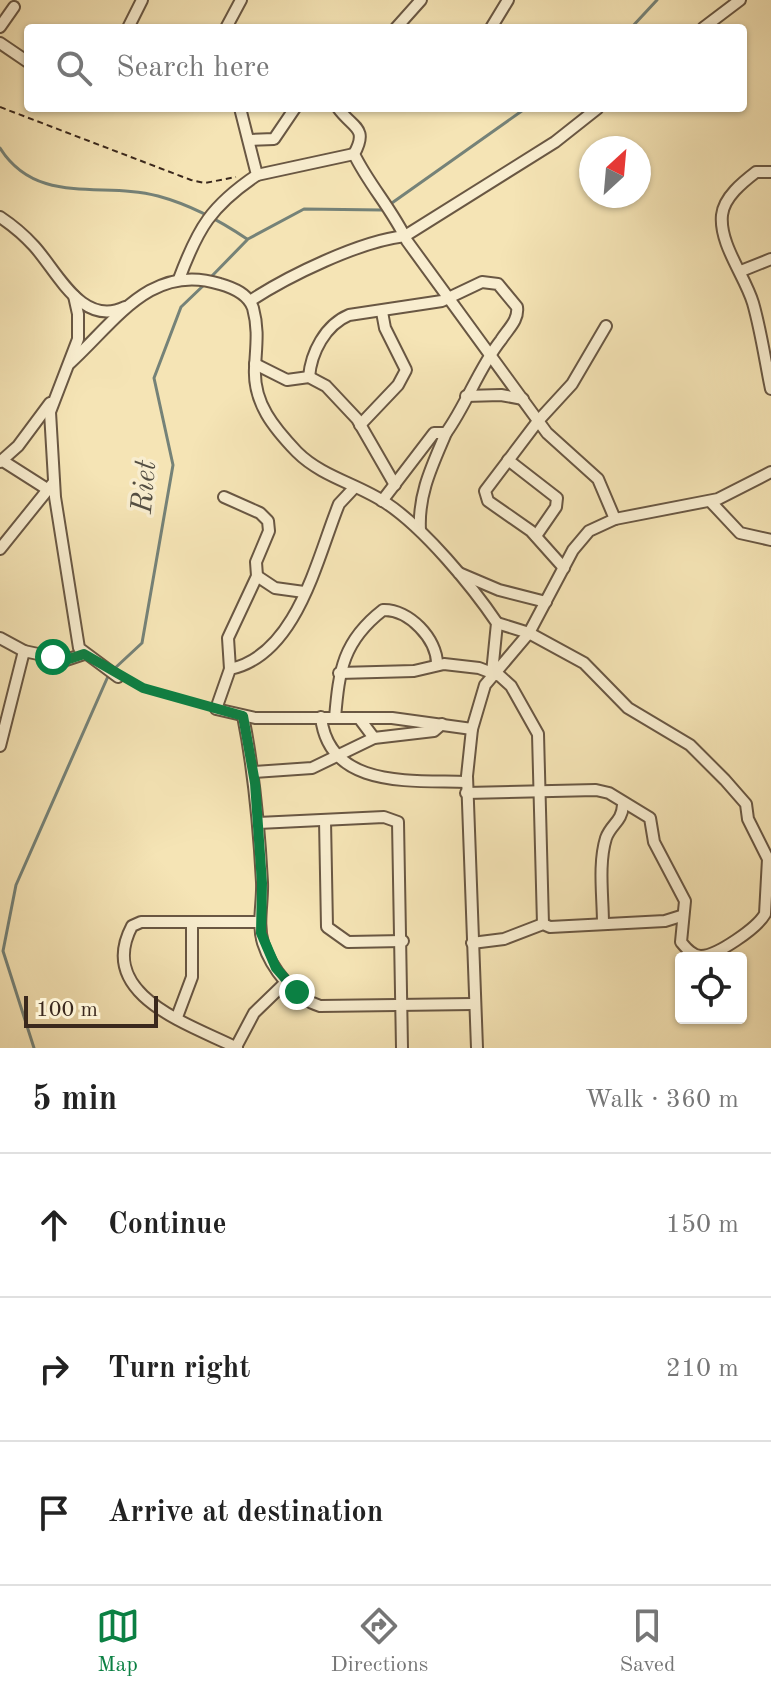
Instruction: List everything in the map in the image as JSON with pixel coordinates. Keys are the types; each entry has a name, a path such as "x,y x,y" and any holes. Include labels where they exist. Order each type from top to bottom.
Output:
{"street":[{"path":"130,24 142,0"},
{"path":"228,24 241,0"},
{"path":"400,24 421,0"},
{"path":"493,24 508,0"},
{"path":"708,24 740,0"},
{"path":"0,27 14,7"},
{"path":"0,43 24,59"},
{"path":"241,112 257,175"},
{"path":"250,140 274,139 292,112"},
{"path":"179,279 202,223 233,191 257,175 354,154 361,141 360,130 342,112"},
{"path":"250,301 279,283 328,261 405,236 555,142 593,112"},
{"path":"354,154 362,174 382,196 405,236 553,441 598,479 615,519"},
{"path":"771,172 761,170 752,174 731,195 723,210 728,243 766,333 771,389"},
{"path":"0,217 34,246 74,296 101,313 126,307"},
{"path":"741,271 771,259"},
{"path":"70,363 126,307 150,289 179,279 201,278 233,288 250,301 259,333 255,364 258,398 275,426 302,456 382,501 420,530 497,623 529,633 584,663 628,708 690,745 746,804 748,819 768,859 765,914 744,936 703,956 691,954 681,942 681,916 685,901 654,842 650,818 623,805 609,793 596,790 537,792 466,787 372,774 336,757 324,740 321,717"},
{"path":"309,377 315,350 336,322 349,315 382,312 450,298 472,284 488,281 498,284 513,301 517,315 466,396 426,480 418,508 420,530"},
{"path":"50,486 1,461 52,401 70,363 78,330 74,296"},
{"path":"360,425 398,385 406,370 385,328 382,312"},
{"path":"564,568 536,536 487,498 486,487 572,384 606,326"},
{"path":"255,364 287,380 309,377 321,382 342,400 395,485"},
{"path":"466,396 501,395 523,399"},
{"path":"52,401 50,486 75,633 84,654 118,677"},
{"path":"382,501 434,433 446,433"},
{"path":"508,460 556,496 556,507 536,536"},
{"path":"477,1048 466,787 472,729 485,685 492,673 529,633 564,568 589,531 615,519 710,501 771,472"},
{"path":"0,549 50,486"},
{"path":"230,669 242,667 280,638 304,592 339,504 354,488"},
{"path":"224,497 260,513 268,521 269,531 256,562 257,576 228,638 230,669 216,709 243,716 359,718 472,729"},
{"path":"710,501 743,534 771,540"},
{"path":"454,570 499,590 546,602"},
{"path":"257,576 275,588 304,592"},
{"path":"335,718 339,673 344,655 358,635 386,609 420,628 434,646 437,664"},
{"path":"492,673 497,623"},
{"path":"0,638 24,651 66,660 84,654"},
{"path":"0,746 24,651"},
{"path":"339,673 414,671 437,664 469,666 492,673 514,689 523,713 536,729 543,924"},
{"path":"243,716 254,772 262,883 260,922 268,954 286,982 305,999 320,1006 473,1004"},
{"path":"359,718 374,738"},
{"path":"254,772 312,768 374,738 434,731 442,724"},
{"path":"603,924 604,848 608,833 621,820 623,805"},
{"path":"258,823 388,817 398,822 403,941 402,1048"},
{"path":"325,820 327,927 348,942 403,941"},
{"path":"472,943 504,939 543,924 603,924 681,916"},
{"path":"260,922 135,924 126,942 128,973 146,1002 236,1048 254,1013 286,982"},
{"path":"177,1017 192,977 192,924"}],"path":[{"path":"0,107 191,180 205,183 257,175"},
{"path":"118,677 155,693 216,709"}],"waterway":[{"name":"Riet","path":"635,24 657,0"},
{"name":"Riet","path":"210,278 248,239 304,209 382,210 520,112"},
{"path":"0,148 15,166 33,178 52,185 158,196 204,214 247,239"},
{"name":"Riet","path":"114,669 142,643 173,465 154,378 181,307 205,284"},
{"name":"Riet","path":"34,1048 3,951 16,885 109,674"}],"route":[{"path":"53,657 66,660 84,654 118,677 155,693 243,716 255,783 262,883 261,933 276,968 297,992"}]}
